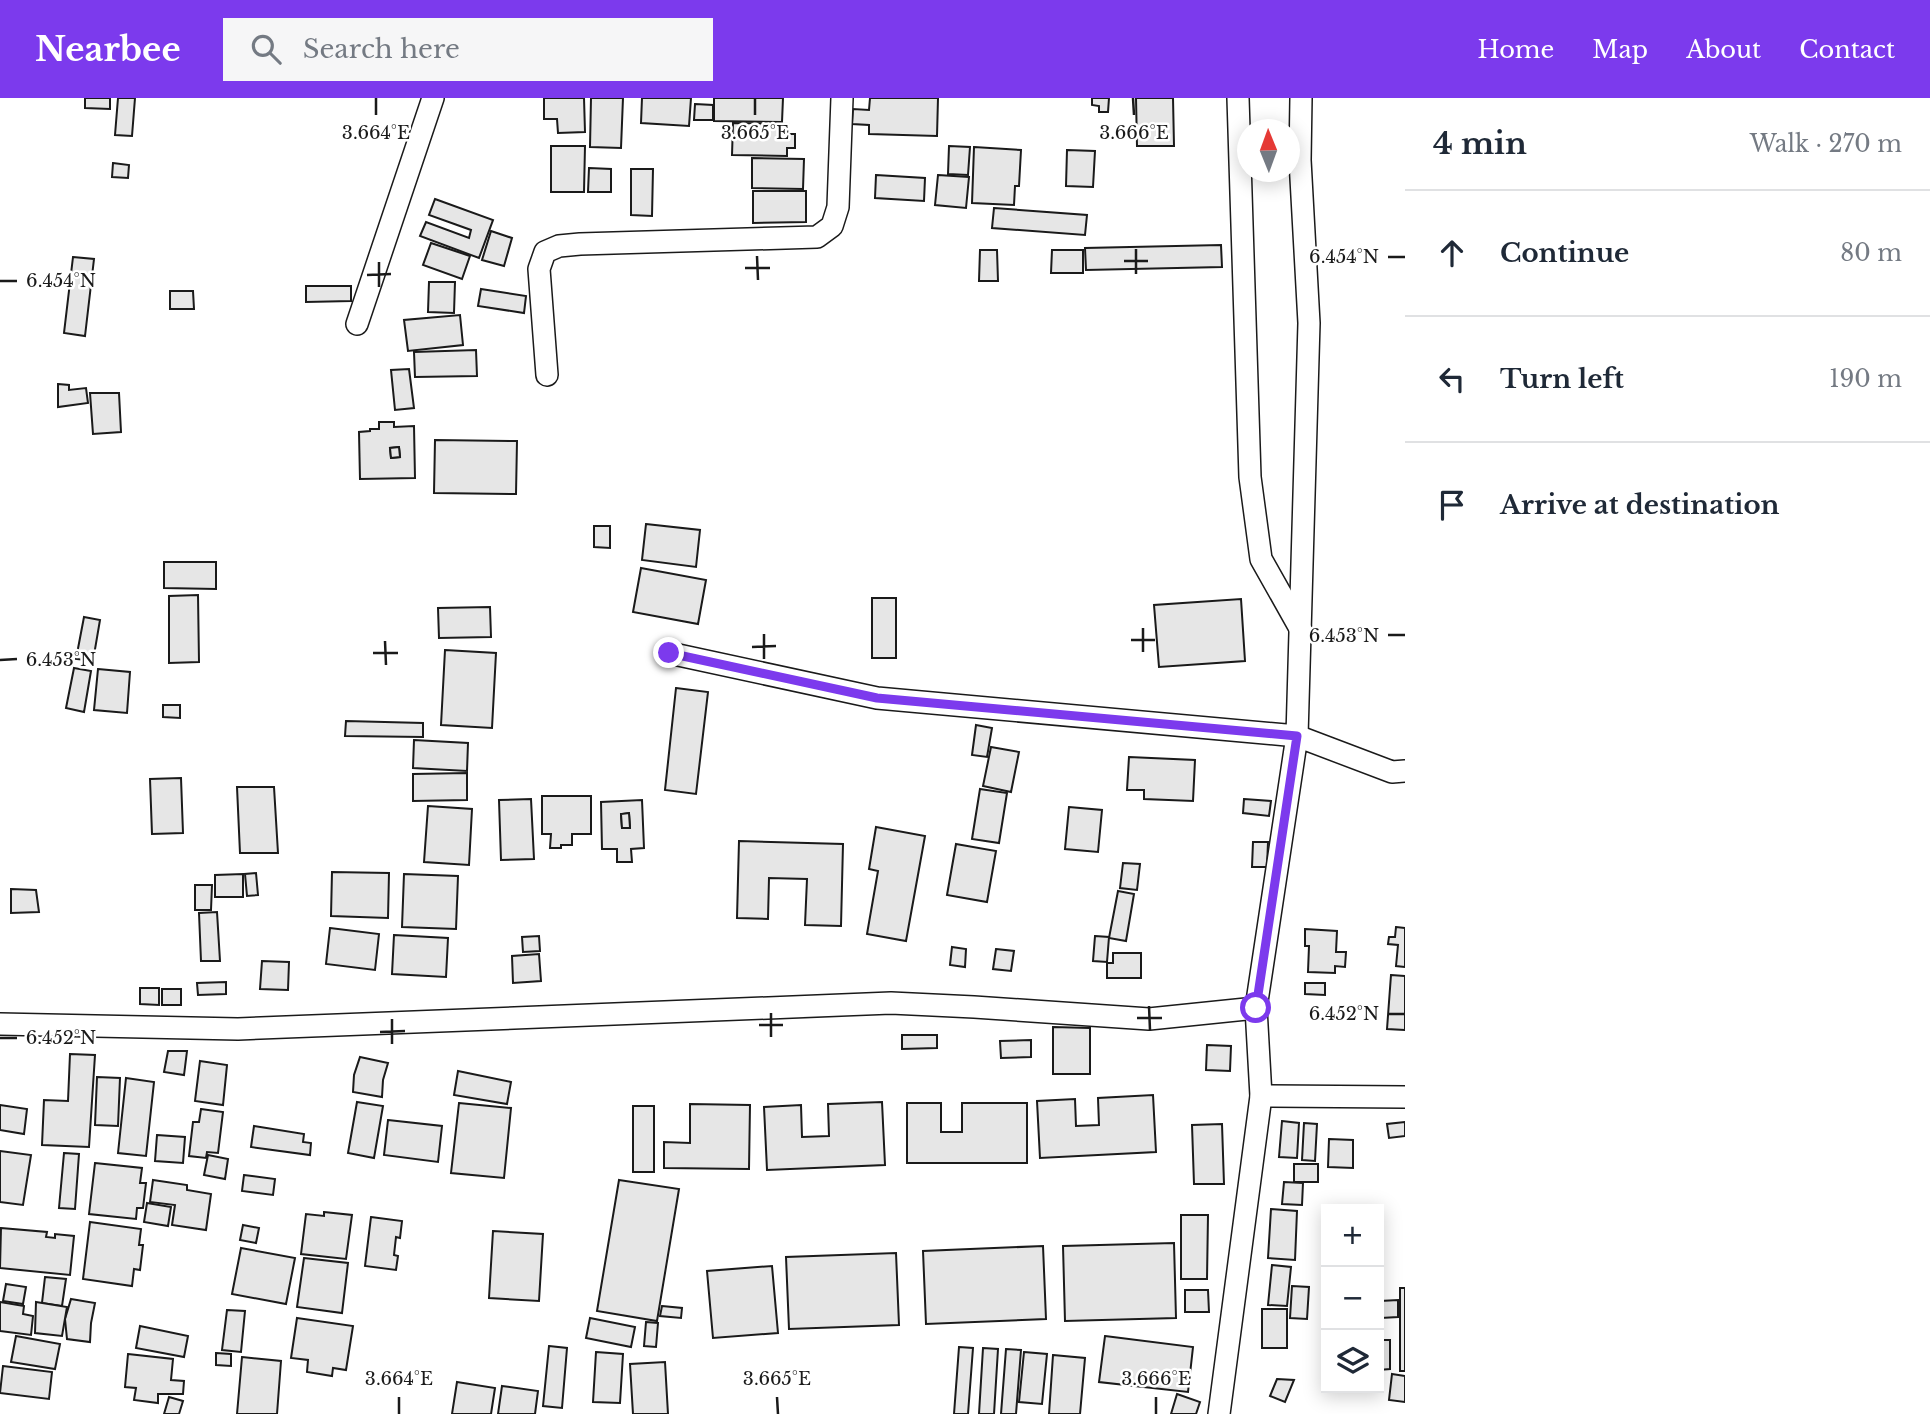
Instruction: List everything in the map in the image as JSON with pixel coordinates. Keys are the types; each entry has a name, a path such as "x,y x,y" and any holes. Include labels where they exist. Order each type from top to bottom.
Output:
{"street":[{"path":"357,324 433,98"},
{"path":"547,374 539,269 545,252 559,246 580,244 817,237 832,226 838,207 842,98"},
{"path":"1238,98 1250,477 1262,559 1301,630"},
{"path":"1219,1414 1261,1096 1256,1008 1297,736 1309,323 1300,160 1301,98"},
{"path":"669,653 877,698 1297,736 1392,772 1405,771"},
{"path":"0,1024 238,1029 891,1003 1149,1019 1256,1008"},
{"path":"1261,1096 1405,1097"}],"building":[{"path":"85,98 110,98 110,109 85,108"},
{"path":"118,98 135,98 132,136 115,135"},
{"path":"544,98 584,98 585,132 558,133 557,119 544,119"},
{"path":"591,98 623,98 621,148 590,147"},
{"path":"642,98 691,98 689,126 641,123"},
{"path":"714,98 783,98 782,122 714,121"},
{"path":"870,98 938,98 937,136 869,134 869,125 852,124 853,109 869,110"},
{"path":"1092,98 1109,98 1108,112 1099,112 1099,106 1092,105"},
{"path":"1136,98 1173,98 1174,146 1137,146"},
{"path":"695,104 713,105 713,120 694,120"},
{"path":"733,123 788,124 787,134 795,134 795,148 787,148 787,156 732,155"},
{"path":"551,146 585,146 584,192 551,192"},
{"path":"949,146 970,147 968,175 948,174"},
{"path":"974,147 1021,150 1019,186 1015,186 1014,205 972,203"},
{"path":"1067,150 1095,151 1093,187 1066,186"},
{"path":"752,158 804,159 803,189 752,188"},
{"path":"113,163 129,165 128,178 112,177"},
{"path":"589,168 611,169 611,192 588,192"},
{"path":"631,169 653,169 652,216 631,215"},
{"path":"876,175 925,178 924,201 875,198"},
{"path":"938,175 969,177 966,208 935,205"},
{"path":"753,191 806,191 806,222 753,223"},
{"path":"435,199 493,220 479,258 420,236 426,222 469,238 471,230 429,215"},
{"path":"994,208 1087,215 1085,235 992,228"},
{"path":"491,231 512,238 504,266 482,260"},
{"path":"431,243 470,256 462,279 423,265"},
{"path":"1221,245 1222,267 1086,270 1085,248"},
{"path":"980,250 997,250 998,281 979,281"},
{"path":"1052,250 1083,250 1083,273 1051,273"},
{"path":"73,257 94,259 85,336 64,333"},
{"path":"429,282 455,282 454,313 428,312"},
{"path":"306,286 351,286 351,301 306,302"},
{"path":"481,289 526,296 524,313 478,306"},
{"path":"170,291 193,291 194,309 170,309"},
{"path":"460,315 463,345 408,351 404,320"},
{"path":"476,350 477,376 415,377 414,352"},
{"path":"409,369 414,408 395,410 391,370"},
{"path":"58,384 69,385 69,390 86,388 88,403 58,407"},
{"path":"90,393 119,393 121,432 93,434"},
{"path":"379,422 394,422 394,427 414,426 415,478 360,479 359,432 379,429","holes":["399,447 400,457 391,458 390,448"]},
{"path":"435,440 517,441 516,494 434,493"},
{"path":"399,447 400,457 391,458 390,448"},
{"path":"646,524 700,530 696,567 642,560"},
{"path":"594,526 610,526 610,548 594,547"},
{"path":"164,562 216,562 216,589 164,588"},
{"path":"641,568 706,580 698,624 633,612"},
{"path":"198,595 199,662 169,663 169,596"},
{"path":"872,598 896,598 896,658 872,658"},
{"path":"1241,599 1245,661 1159,667 1154,605"},
{"path":"490,607 491,637 439,638 438,608"},
{"path":"84,617 100,620 93,661 76,659"},
{"path":"445,650 496,653 492,728 441,725"},
{"path":"74,668 91,671 84,712 66,708"},
{"path":"98,669 130,672 127,713 94,710"},
{"path":"676,688 708,692 696,794 665,790"},
{"path":"163,705 180,705 180,718 163,717"},
{"path":"346,721 423,723 423,737 345,736"},
{"path":"976,725 992,728 987,757 972,755"},
{"path":"414,740 468,743 467,771 413,768"},
{"path":"991,747 1019,752 1011,792 983,786"},
{"path":"1129,757 1195,760 1193,801 1144,799 1144,790 1127,790"},
{"path":"467,773 467,800 413,801 413,774"},
{"path":"181,778 183,833 152,834 150,779"},
{"path":"237,787 274,787 278,853 240,853"},
{"path":"980,789 1007,793 999,843 972,839"},
{"path":"542,796 591,796 591,834 572,834 572,845 550,848 551,834 542,834"},
{"path":"531,799 534,859 501,860 499,800"},
{"path":"1244,799 1271,801 1269,816 1243,813"},
{"path":"642,800 644,848 631,849 632,862 617,862 617,849 602,849 601,802","holes":["629,813 630,828 622,828 621,814"]},
{"path":"428,806 472,809 469,865 424,862"},
{"path":"1069,807 1102,810 1098,852 1065,849"},
{"path":"629,813 630,828 622,828 621,814"},
{"path":"876,827 925,836 906,941 867,934 878,871 869,869"},
{"path":"739,841 843,844 841,926 805,925 807,879 769,878 768,919 737,918"},
{"path":"1253,842 1268,842 1267,867 1252,867"},
{"path":"956,844 996,851 987,902 947,895"},
{"path":"1123,863 1140,864 1137,890 1120,888"},
{"path":"332,872 389,873 388,918 331,916"},
{"path":"256,873 258,895 247,896 245,874"},
{"path":"243,874 243,897 215,897 215,875"},
{"path":"404,874 458,876 456,929 402,927"},
{"path":"195,885 212,885 211,910 195,910"},
{"path":"11,889 36,890 39,912 11,913"},
{"path":"1118,891 1134,894 1126,941 1109,938"},
{"path":"217,912 220,961 201,961 199,913"},
{"path":"1396,927 1405,928 1405,967 1396,966 1398,945 1388,944 1389,937 1395,937"},
{"path":"330,928 379,934 375,970 326,964"},
{"path":"1305,929 1337,931 1336,952 1346,952 1345,967 1335,966 1335,973 1308,972 1309,946 1305,946"},
{"path":"394,935 448,938 446,977 392,974"},
{"path":"539,936 540,951 523,952 522,937"},
{"path":"1095,936 1109,937 1107,962 1093,961"},
{"path":"952,947 966,949 965,967 950,965"},
{"path":"996,949 1014,951 1011,971 993,969"},
{"path":"1113,953 1141,953 1141,978 1107,978 1107,963 1113,963"},
{"path":"539,954 541,981 513,983 512,956"},
{"path":"262,961 289,962 288,990 260,989"},
{"path":"1391,975 1405,976 1405,1030 1387,1029"},
{"path":"226,982 226,994 198,995 197,983"},
{"path":"1305,983 1325,983 1325,995 1305,994"},
{"path":"140,988 159,988 159,1005 140,1004"},
{"path":"162,989 181,989 181,1005 162,1005"},
{"path":"1053,1027 1090,1028 1090,1074 1053,1074"},
{"path":"902,1035 937,1035 937,1048 902,1049"},
{"path":"1031,1040 1031,1057 1001,1058 1000,1041"},
{"path":"1207,1045 1231,1046 1230,1071 1206,1070"},
{"path":"168,1051 187,1051 184,1075 164,1072"},
{"path":"70,1054 95,1055 89,1147 42,1145 44,1100 68,1101"},
{"path":"360,1057 388,1063 382,1097 353,1092 354,1075"},
{"path":"200,1061 227,1065 223,1105 195,1101"},
{"path":"458,1071 511,1082 507,1104 454,1095"},
{"path":"97,1077 120,1078 118,1126 95,1125"},
{"path":"126,1078 154,1082 146,1156 118,1153"},
{"path":"1153,1095 1156,1152 1040,1158 1037,1101 1075,1099 1076,1126 1099,1125 1098,1098"},
{"path":"357,1102 383,1106 374,1158 348,1153"},
{"path":"882,1102 885,1165 767,1170 764,1107 801,1105 802,1137 829,1136 828,1104"},
{"path":"459,1103 511,1108 504,1178 451,1173"},
{"path":"907,1103 941,1103 941,1132 962,1132 962,1103 1027,1103 1027,1163 907,1163"},
{"path":"690,1104 750,1105 749,1169 664,1168 664,1142 690,1143"},
{"path":"0,1105 27,1109 24,1134 0,1130"},
{"path":"633,1106 654,1106 654,1172 633,1172"},
{"path":"201,1109 223,1112 218,1153 207,1152 206,1158 189,1156 193,1122 199,1122"},
{"path":"388,1120 442,1126 438,1162 384,1155"},
{"path":"1282,1121 1299,1123 1297,1158 1279,1157"},
{"path":"1405,1122 1405,1136 1389,1138 1387,1124"},
{"path":"1304,1123 1317,1124 1315,1161 1302,1160"},
{"path":"1222,1124 1224,1184 1194,1184 1192,1125"},
{"path":"254,1126 304,1134 303,1142 311,1143 310,1155 251,1147"},
{"path":"157,1135 185,1137 183,1163 155,1161"},
{"path":"1329,1139 1353,1140 1353,1168 1328,1167"},
{"path":"0,1151 31,1155 23,1205 0,1202"},
{"path":"64,1153 79,1154 75,1209 59,1208"},
{"path":"208,1155 228,1159 225,1179 204,1175"},
{"path":"95,1163 142,1168 140,1183 146,1183 143,1208 137,1208 136,1219 89,1214"},
{"path":"1294,1164 1318,1164 1318,1182 1294,1182"},
{"path":"244,1175 275,1179 273,1195 242,1191"},
{"path":"153,1180 187,1185 187,1190 211,1194 206,1230 172,1225 175,1205 150,1202"},
{"path":"619,1180 679,1189 657,1321 597,1311"},
{"path":"1284,1182 1303,1183 1302,1205 1282,1204"},
{"path":"147,1203 171,1207 168,1226 144,1222"},
{"path":"1271,1209 1297,1211 1295,1260 1268,1258"},
{"path":"324,1212 352,1215 346,1259 301,1254 306,1214 324,1216"},
{"path":"1181,1215 1208,1215 1207,1279 1181,1279"},
{"path":"371,1217 402,1221 400,1238 396,1237 396,1270 365,1266"},
{"path":"90,1222 141,1229 139,1245 143,1245 140,1270 134,1269 132,1286 83,1279"},
{"path":"243,1225 259,1228 256,1243 240,1240"},
{"path":"1,1228 47,1232 46,1237 55,1238 55,1234 74,1236 70,1275 0,1268"},
{"path":"493,1231 543,1234 539,1301 489,1298"},
{"path":"1174,1243 1176,1318 1065,1321 1063,1246"},
{"path":"1043,1246 1046,1319 926,1324 923,1251"},
{"path":"241,1248 295,1258 286,1304 232,1294"},
{"path":"896,1253 899,1325 789,1329 786,1257"},
{"path":"304,1258 348,1263 342,1313 297,1307"},
{"path":"1272,1265 1291,1267 1287,1306 1268,1305"},
{"path":"772,1266 778,1333 713,1338 707,1271"},
{"path":"45,1277 66,1279 62,1306 42,1303"},
{"path":"6,1284 26,1287 23,1304 3,1301"},
{"path":"1292,1286 1309,1287 1307,1319 1290,1318"},
{"path":"1400,1288 1405,1288 1405,1371 1400,1371"},
{"path":"1185,1290 1208,1290 1209,1312 1185,1312"},
{"path":"71,1299 95,1303 90,1342 67,1339 65,1319"},
{"path":"1398,1300 1398,1317 1384,1318 1384,1301"},
{"path":"0,1302 24,1306 23,1314 33,1316 31,1335 0,1331"},
{"path":"36,1302 67,1307 62,1336 35,1333"},
{"path":"662,1306 682,1308 681,1318 660,1316"},
{"path":"1262,1309 1287,1309 1287,1348 1262,1348"},
{"path":"227,1310 245,1311 241,1352 222,1350"},
{"path":"297,1318 353,1326 346,1370 333,1368 332,1376 307,1372 308,1360 291,1358"},
{"path":"590,1318 635,1327 631,1347 586,1338"},
{"path":"646,1322 658,1323 656,1347 644,1346"},
{"path":"140,1326 188,1336 184,1357 136,1348"},
{"path":"16,1336 60,1344 55,1369 11,1362"},
{"path":"1105,1336 1193,1347 1188,1392 1099,1382"},
{"path":"1384,1340 1390,1340 1390,1369 1384,1370"},
{"path":"549,1346 567,1348 562,1408 543,1406"},
{"path":"959,1347 973,1348 968,1414 954,1414"},
{"path":"983,1348 998,1349 994,1414 979,1414"},
{"path":"1006,1349 1021,1350 1016,1414 1001,1414"},
{"path":"596,1352 623,1354 620,1403 593,1402"},
{"path":"1024,1352 1047,1354 1042,1404 1019,1402"},
{"path":"216,1353 231,1354 231,1366 216,1365"},
{"path":"128,1354 173,1359 171,1380 184,1381 183,1394 158,1394 158,1403 134,1400 136,1388 125,1387"},
{"path":"1053,1355 1085,1358 1080,1414 1049,1414"},
{"path":"242,1357 281,1361 277,1414 237,1414"},
{"path":"665,1362 668,1414 633,1414 630,1364"},
{"path":"3,1366 52,1372 49,1399 0,1393"},
{"path":"1392,1374 1405,1376 1405,1402 1389,1400"},
{"path":"1277,1379 1294,1380 1285,1402 1270,1396"},
{"path":"457,1382 495,1388 491,1414 452,1414"},
{"path":"502,1386 538,1391 535,1414 498,1414"},
{"path":"1177,1394 1200,1402 1196,1414 1171,1414"},
{"path":"169,1397 183,1401 179,1414 164,1414"}],"route":[{"path":"669,653 877,698 1297,736 1256,1008"}]}
